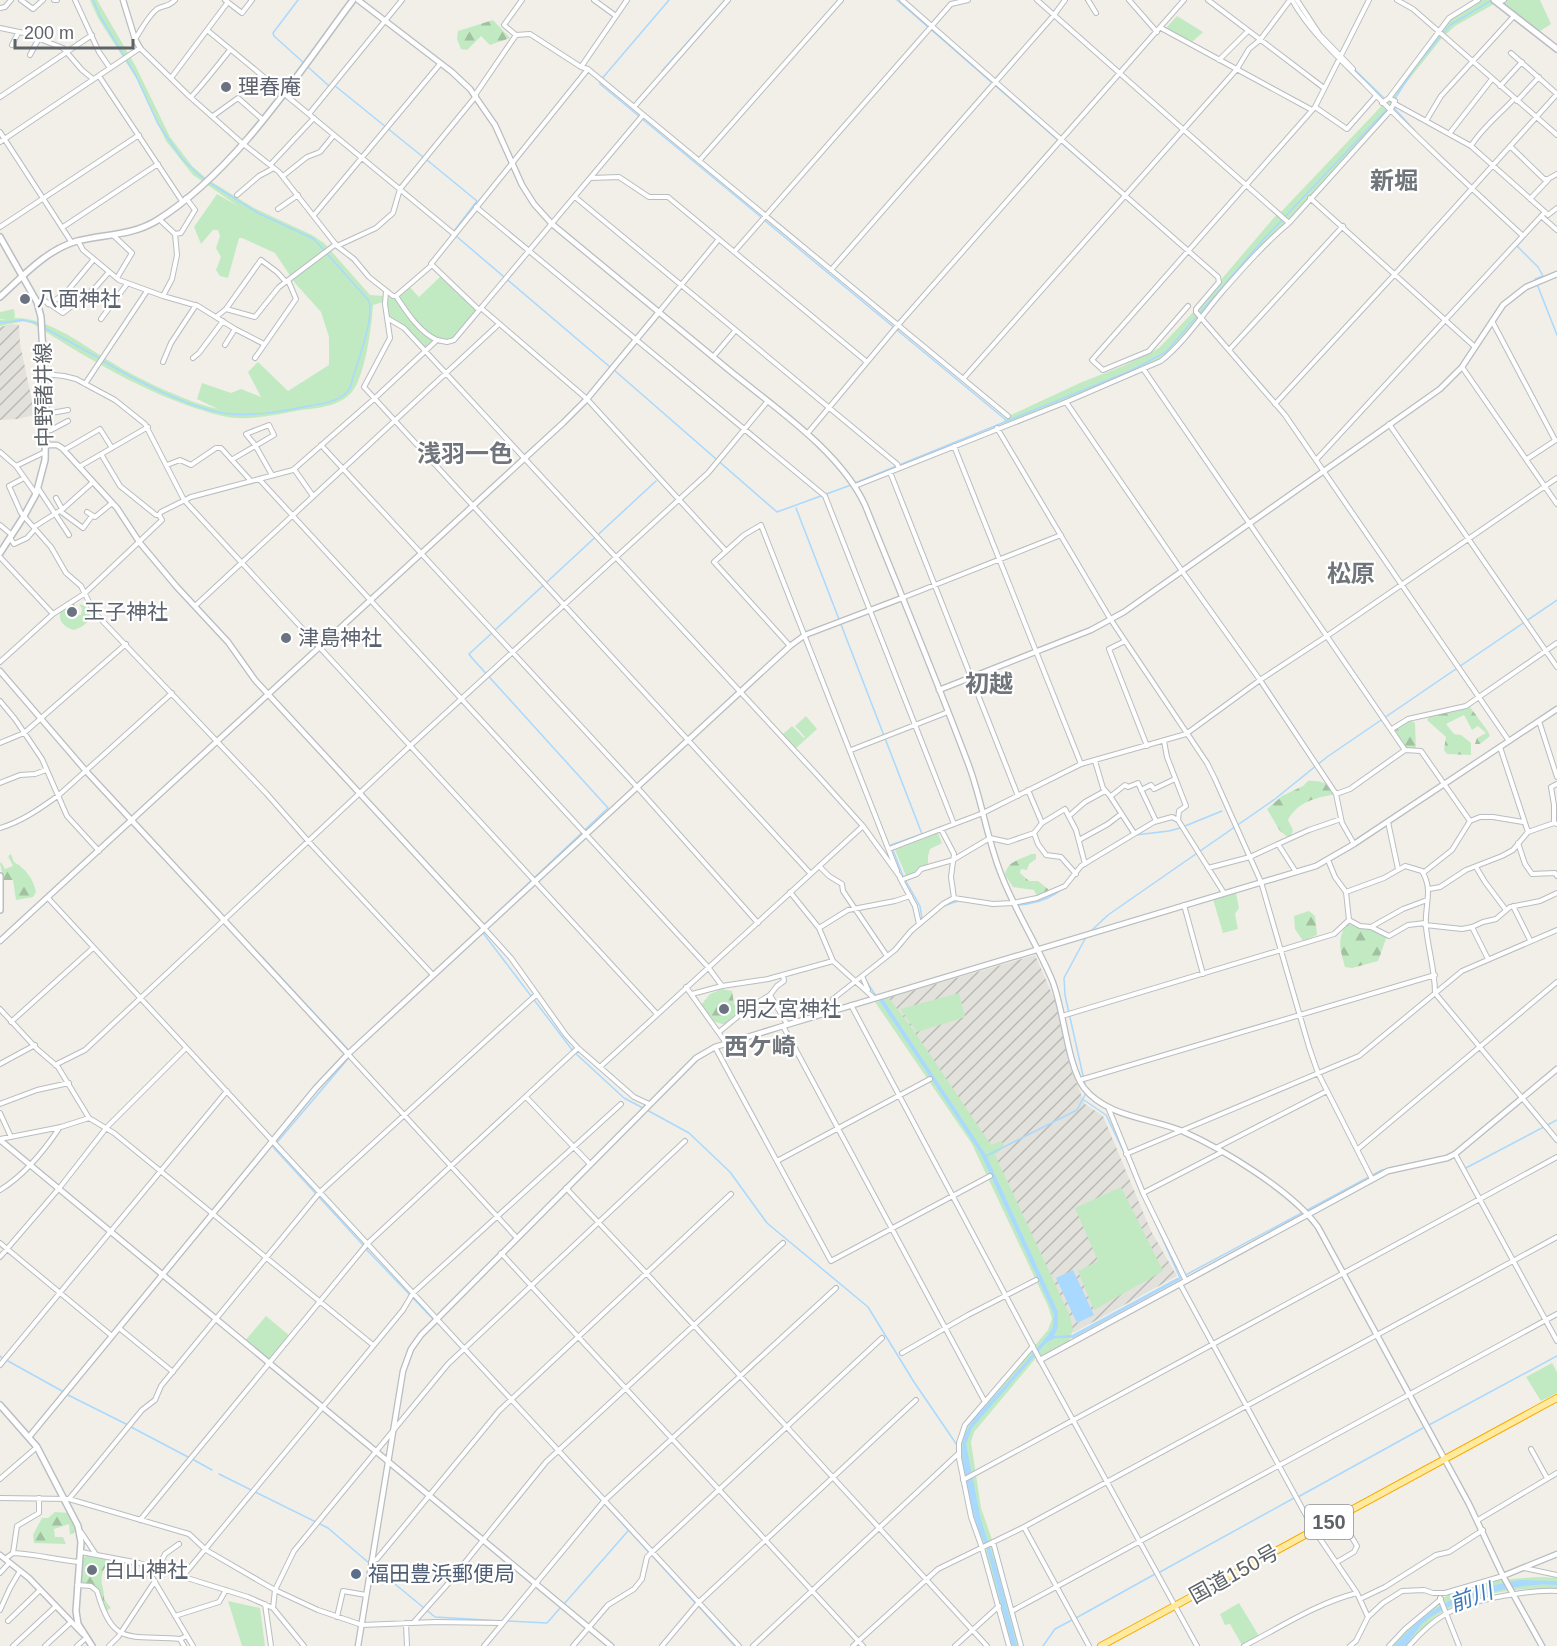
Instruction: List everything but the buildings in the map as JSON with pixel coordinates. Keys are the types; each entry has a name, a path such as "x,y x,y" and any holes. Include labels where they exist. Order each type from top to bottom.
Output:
{"highway":[{"name":"国道150号","path":"1101,1646 1557,1398"}],"main road":[{"path":"0,297 47,255 75,242 136,231 159,219 209,180 264,120 352,0"},
{"path":"1498,1 1557,49"},
{"name":"中野諸井線","path":"0,237 37,302 41,317 46,414 46,448 37,491 24,516 0,552"},
{"path":"0,876 0,910"},
{"path":"0,1405 37,1447 78,1526 81,1552 76,1611 78,1624 92,1646"}],"street":[{"path":"0,8 5,7 11,0"},
{"path":"21,0 33,9 43,0"},
{"path":"75,0 99,52 110,68"},
{"path":"123,0 140,48 242,143 272,166 337,245 354,259 369,277 396,296 427,334 437,340 447,342 454,340 643,115"},
{"path":"135,39 155,11 169,6 175,0"},
{"path":"171,78 227,1 242,13 252,0"},
{"path":"358,0 458,77 475,96 495,125 528,195 552,224 832,457 855,486 865,505 969,768 999,871 1053,983 1072,1059 1080,1080 1095,1100 1108,1107 1182,1131 1216,1148 1270,1183 1308,1214 1318,1227 1478,1520 1503,1576 1542,1646"},
{"path":"309,114 402,0"},
{"path":"522,0 504,25 516,35 530,34 581,67 588,69 1008,416"},
{"path":"594,0 616,16"},
{"path":"581,67 627,0"},
{"path":"634,106 728,0"},
{"path":"699,161 841,0"},
{"path":"902,0 1218,277 1219,282 1196,309 1196,312 1275,404 1316,460 1509,741"},
{"path":"734,252 951,4 968,0"},
{"path":"1037,0 1288,222"},
{"path":"831,270 1065,0"},
{"path":"1088,0 1096,13"},
{"path":"1129,0 1157,32"},
{"path":"806,435 898,325 1184,0"},
{"path":"1208,0 1324,88"},
{"path":"963,379 1236,70 1249,49 1260,40 1291,0 1315,33 1376,96 1523,236"},
{"path":"1297,0 1320,35 1340,57"},
{"path":"1188,306 1145,353 1103,370 1092,360 1314,108 1369,0"},
{"path":"1397,0 1413,9 1535,118 1557,134"},
{"path":"1383,103 1449,18 1478,0"},
{"path":"1426,121 1441,96 1514,16"},
{"path":"0,28 39,38 63,48 93,79"},
{"path":"1161,28 1236,70 1314,108 1347,129 1376,96"},
{"path":"207,30 454,234"},
{"path":"1219,60 1248,31"},
{"path":"12,45 18,33"},
{"path":"0,97 92,34"},
{"path":"226,309 255,317 287,281 330,247 376,228 393,213 400,189 475,96 516,35"},
{"path":"30,55 39,38"},
{"path":"0,142 140,48"},
{"path":"191,97 210,78 214,69 231,49"},
{"path":"1275,404 1557,94 1511,53"},
{"path":"1500,86 1522,62"},
{"path":"314,215 440,64"},
{"path":"396,296 432,266 431,264 454,234 588,69"},
{"path":"99,76 158,164 195,210 181,233 175,234"},
{"path":"1472,146 1481,130 1497,118 1539,77"},
{"path":"1449,134 1492,79"},
{"path":"213,116 238,98 264,120"},
{"path":"1389,98 1472,146 1530,199 1557,231"},
{"path":"855,486 1066,402 1143,369 1170,354 1221,293 1395,103"},
{"path":"237,195 272,166 314,118"},
{"path":"0,132 63,227 83,250 109,272 127,284 196,305 264,344"},
{"path":"0,227 139,135"},
{"path":"283,177 307,157 320,152 334,135"},
{"path":"1510,146 1544,179 1548,179"},
{"path":"63,227 158,164"},
{"path":"1530,199 1548,179 1557,174"},
{"path":"590,178 620,177 650,197 668,197 867,362"},
{"path":"278,208 298,195"},
{"path":"574,197 899,468"},
{"path":"1310,198 1475,347"},
{"path":"476,207 825,496 954,824"},
{"path":"1543,214 1548,215 1557,208"},
{"path":"1316,460 1543,214"},
{"path":"159,219 175,234 177,262 172,279 163,296"},
{"path":"1228,350 1343,226"},
{"path":"114,236 132,253 117,278"},
{"path":"0,941 320,648 587,399 719,239"},
{"path":"48,304 65,294 94,258"},
{"path":"216,317 226,309 261,260 287,281 296,299 255,358"},
{"path":"432,266 587,399 726,551"},
{"path":"37,302 42,301 63,313 95,288 109,272"},
{"path":"939,690 1111,620 1440,389 1462,367 1503,305 1526,287 1557,274"},
{"path":"101,319 127,284"},
{"path":"1215,287 1221,293"},
{"path":"85,384 147,291"},
{"path":"386,291 390,338 364,387 810,873"},
{"path":"163,362 171,343 196,305"},
{"path":"387,318 400,325 425,351 863,826 901,879"},
{"path":"193,358 223,321"},
{"path":"1492,321 1556,440 1527,459"},
{"path":"195,606 499,324"},
{"path":"225,345 235,329"},
{"path":"713,357 735,331"},
{"path":"159,515 160,512 184,500 294,469 437,340"},
{"path":"1462,367 1557,504"},
{"path":"1143,369 1405,750"},
{"path":"44,374 64,376 85,384 120,403 148,427 184,500 657,1014"},
{"path":"55,1065 85,1050 411,745 708,473 767,402"},
{"path":"1066,402 1260,680 1336,794 1341,819 1354,844"},
{"path":"46,414 68,410"},
{"path":"46,431 68,421"},
{"path":"1389,424 1557,667"},
{"path":"233,459 255,445 274,435 269,425 246,434 255,445 272,475"},
{"path":"79,467 148,427"},
{"path":"997,428 1111,620 1215,778 1261,882 1318,1073 1372,1179"},
{"path":"64,450 100,429 112,448"},
{"path":"321,445 637,787 758,923"},
{"path":"16,466 46,448 57,446 64,450 112,502 140,543 228,642 268,694 511,958 566,1035 634,1097 649,1104"},
{"path":"954,446 1081,764"},
{"path":"167,465 180,460 191,465 216,448 222,448 251,481"},
{"path":"0,452 16,466 37,491 83,528 92,516 95,517 112,502"},
{"path":"0,662 53,614 84,594 162,520 159,515 120,486 101,454"},
{"path":"294,469 313,496"},
{"path":"890,472 1018,795"},
{"path":"24,478 9,486 12,495 24,516 57,556 66,573 81,586 94,612 266,793 433,975"},
{"path":"889,849 983,813 1081,764 1186,734 1260,680 1557,478"},
{"path":"259,479 586,834 722,986"},
{"path":"0,525 11,536 14,543 27,538 35,528 93,482"},
{"path":"56,498 69,534"},
{"path":"87,512 92,516"},
{"path":"790,646 714,562 744,535 761,525 901,879 910,896 919,924"},
{"path":"29,1437 316,1088 348,1054 790,646 805,635 1060,535"},
{"path":"0,552 53,614"},
{"path":"1125,641 1109,649 1148,746"},
{"path":"1392,729 1408,719 1466,706 1557,643"},
{"path":"0,744 24,733 126,644"},
{"path":"0,671 86,771 517,1238"},
{"path":"0,828 42,807 58,795 172,693"},
{"path":"0,701 42,759 67,816 99,851"},
{"path":"358,1646 392,1432 407,1359 420,1335 696,1058 726,1043 873,997 1296,872 1328,860 1557,709"},
{"path":"851,750 948,712"},
{"path":"1539,721 1557,777"},
{"path":"1164,741 1186,806 1179,811 1178,820"},
{"path":"1500,747 1528,832"},
{"path":"1336,794 1350,789 1405,750 1421,752 1470,821"},
{"path":"1095,761 1105,790 1134,833"},
{"path":"0,783 20,775 35,774 46,770"},
{"path":"1141,790 1151,785 1154,789 1175,779"},
{"path":"1110,796 1125,785 1128,787 1138,783 1156,822"},
{"path":"1429,889 1440,887 1466,870 1513,850 1528,832 1556,824 1551,788 1557,784"},
{"path":"1028,790 1042,823"},
{"path":"1069,816 1085,802 1105,790"},
{"path":"901,879 917,874 921,869 953,860 990,838 1008,842 1034,833 1042,823 1065,809 1079,840 1085,864"},
{"path":"1079,840 1121,813"},
{"path":"835,1010 833,999 895,950 919,924 954,898 993,904 1013,903 1054,892 1065,886 1085,864 1134,833 1172,817 1178,820 1224,893"},
{"path":"1423,873 1452,850 1470,821 1493,817 1523,822"},
{"path":"1208,868 1250,856 1309,830 1341,819"},
{"path":"1388,822 1398,869"},
{"path":"600,1068 863,826"},
{"path":"941,829 954,854 951,876 954,898"},
{"path":"1034,833 1046,855 1061,857 1076,874"},
{"path":"1518,843 1525,864 1532,874 1556,873 1557,876"},
{"path":"1278,844 1296,872"},
{"path":"1328,860 1335,877 1346,892 1349,920"},
{"path":"819,866 825,873 842,884 843,891 887,956"},
{"path":"1346,892 1384,878 1398,869 1411,866 1423,873 1429,889 1426,924 1435,975 1435,993 1557,1140"},
{"path":"1476,867 1506,910"},
{"path":"790,892 819,928 833,961 857,980 873,997"},
{"path":"1349,920 1389,936 1408,925 1426,924 1462,929 1484,921 1496,920 1513,906 1540,901 1557,893"},
{"path":"819,928 848,910 910,896"},
{"path":"48,897 739,1646"},
{"path":"1371,927 1403,909 1427,900"},
{"path":"1184,905 1203,974"},
{"path":"1513,906 1530,940"},
{"path":"1062,1016 1334,934 1349,920"},
{"path":"1472,927 1488,959"},
{"path":"1126,1154 1359,1056 1462,970 1557,930"},
{"path":"11,1022 93,948"},
{"path":"692,994 783,975 833,961"},
{"path":"719,1032 747,1008 770,995 784,981 783,975"},
{"path":"1080,1080 1435,975"},
{"path":"862,976 873,997"},
{"path":"1358,1149 1557,982"},
{"path":"686,987 726,1043"},
{"path":"66,1499 142,1410 155,1400 158,1390 320,1192 537,994"},
{"path":"770,995 837,1129 985,1402"},
{"path":"851,1005 1197,1646"},
{"path":"0,1009 55,1065 69,1083 89,1118 107,1127 373,1345"},
{"path":"0,1064 35,1045"},
{"path":"715,1047 831,1261 990,1176"},
{"path":"0,1257 107,1127 186,1048"},
{"path":"140,1520 368,1243 578,1048"},
{"path":"1040,1358 1388,1171 1447,1158 1455,1154 1557,1070"},
{"path":"777,1161 930,1079"},
{"path":"0,1104 38,1090 69,1083"},
{"path":"1216,1148 1327,1090"},
{"path":"0,1365 227,1091"},
{"path":"526,1097 590,1164"},
{"path":"183,1576 403,1310 413,1293 621,1104"},
{"path":"1108,1107 1143,1193 1187,1281"},
{"path":"0,1113 11,1137"},
{"path":"0,1140 61,1127 89,1118"},
{"path":"0,1191 17,1180 61,1127"},
{"path":"0,1140 611,1646"},
{"path":"273,1608 275,1590 294,1551 444,1369 685,1141"},
{"path":"1143,1193 1222,1152"},
{"path":"1455,1154 1557,1341"},
{"path":"963,1480 1557,1157"},
{"path":"566,1188 600,1222 987,1646"},
{"path":"371,1562 377,1559 499,1411 731,1194"},
{"path":"853,1646 938,1569 1024,1527 1557,1237"},
{"path":"0,1243 112,1336"},
{"path":"414,1622 546,1462 783,1243"},
{"path":"501,1253 863,1646"},
{"path":"902,1353 1036,1281"},
{"path":"1180,1284 1314,1530 1358,1593 1368,1617"},
{"path":"484,1646 604,1501 836,1288"},
{"path":"1012,1611 1557,1314"},
{"path":"119,1328 173,1372"},
{"path":"573,1646 608,1605 634,1589 642,1579 647,1557 652,1552 882,1338"},
{"path":"1009,1646 982,1548 970,1517 958,1453 965,1425 1034,1347"},
{"path":"662,1646 699,1602 834,1479 916,1400"},
{"path":"0,1479 37,1447"},
{"path":"1531,1449 1547,1478"},
{"path":"753,1646 958,1453"},
{"path":"1478,1520 1557,1473"},
{"path":"0,1498 66,1499 189,1534 206,1550 275,1590 362,1625 414,1622 502,1623"},
{"path":"0,1573 13,1553 16,1526 39,1514 39,1498"},
{"path":"1337,1562 1354,1552 1357,1546 1339,1516"},
{"path":"78,1526 97,1555"},
{"path":"1024,1527 1089,1646"},
{"path":"1360,1599 1385,1587 1436,1555 1449,1552 1483,1530"},
{"path":"993,1542 1021,1646"},
{"path":"109,1646 119,1636 165,1554 179,1544"},
{"path":"81,1552 158,1568 265,1604 273,1608 304,1646"},
{"path":"13,1553 38,1554 59,1560 80,1562"},
{"path":"1389,1646 1440,1598 1557,1554"},
{"path":"0,1555 40,1590 84,1636 77,1646"},
{"path":"139,1563 153,1579 193,1646"},
{"path":"1523,1568 1557,1575"},
{"path":"0,1610 20,1571"},
{"path":"78,1585 91,1586 97,1591 107,1623 119,1636 180,1639 187,1636"},
{"path":"1385,1587 1391,1597"},
{"path":"8,1621 40,1590"},
{"path":"175,1616 219,1602 226,1590"},
{"path":"1350,1646 1356,1641 1368,1617 1391,1597 1402,1591 1424,1590 1440,1598 1459,1646"},
{"path":"338,1617 343,1591 366,1595"},
{"path":"1409,1646 1432,1623 1446,1613 1473,1601 1513,1593 1557,1591"},
{"path":"1244,1646 1320,1606 1358,1593"},
{"path":"265,1604 271,1646"},
{"path":"955,1646 999,1606"},
{"path":"14,1646 55,1607"},
{"path":"45,1646 70,1623"},
{"path":"406,1623 407,1646"},
{"path":"168,1646 169,1638"},
{"path":"180,1639 184,1646"}],"shaded area":[{"path":"19,325 20,344 35,415 0,420 0,327"},
{"path":"1035,955 1056,1003 1070,1067 1085,1104 1103,1116 1151,1231 1177,1276 1073,1333 980,1140 884,999"}],"green space":[{"path":"90,0 97,0 135,65 170,137 192,166 207,179 254,208 324,243 370,295 383,296 383,302 373,305 367,349 358,382 344,399 323,407 269,416 237,418 213,414 168,398 128,379 32,323 25,321 0,326 0,320 6,319 0,319 0,312 14,309 15,317 13,318 40,322 54,328 138,378 181,397 218,409 197,399 202,383 231,393 241,389 261,397 248,372 258,362 288,391 329,365 329,337 321,312 295,283 275,253 239,238 228,278 220,276 216,270 221,257 216,248 220,236 218,230 213,230 201,244 194,227 217,194 238,206 193,175 166,141 138,81 98,18"},
{"path":"1479,0 1501,0 1455,26 1442,38 1394,98 1395,104 1161,361 1066,402 1013,421 1003,422 1007,417 1159,348 1196,309 1278,213 1389,98 1449,18"},
{"path":"1504,0 1540,0 1551,24 1540,31 1498,3"},
{"path":"1177,16 1203,32 1192,42 1166,28"},
{"path":"493,20 510,38 490,45 481,36 467,50 461,49 457,39 458,31"},
{"path":"442,275 478,309 451,341 437,340 426,350 400,325 387,318 387,298 396,296 408,285 419,297"},
{"path":"73,603 77,608 75,615 81,615 82,609 79,604 85,606 90,613 85,624 74,630 64,625 60,617 61,610"},
{"path":"1470,707 1490,736 1480,744 1475,744 1477,738 1486,733 1478,726 1472,730 1464,715 1446,724 1454,734 1461,735 1471,743 1471,755 1447,754 1444,750 1446,737 1427,720 1430,715"},
{"path":"806,716 817,729 795,749 782,735 792,726 804,738 795,726"},
{"path":"1408,719 1415,723 1416,751 1403,747 1392,729"},
{"path":"1308,781 1324,783 1336,794 1315,799 1297,808 1288,820 1293,830 1290,839 1280,831 1267,809 1282,796 1303,786"},
{"path":"938,833 942,843 930,849 928,864 907,878 895,850"},
{"path":"11,854 14,862 31,878 36,892 33,897 16,900 13,880 4,880 0,864 1,862 5,869 13,866 8,856"},
{"path":"1031,854 1036,854 1036,859 1029,864 1027,870 1021,869 1020,873 1029,881 1038,881 1048,889 1048,892 1037,896 1034,890 1013,887 1005,875 1011,864"},
{"path":"1236,893 1239,908 1235,914 1238,929 1223,933 1213,899"},
{"path":"1309,911 1315,916 1317,935 1303,941 1295,929 1294,916"},
{"path":"1346,924 1371,927 1387,936 1378,961 1352,968 1345,967 1340,945"},
{"path":"722,989 732,991 734,1004 739,1008 737,1014 726,1025 715,1022 701,1005 710,994"},
{"path":"959,993 965,1017 917,1032 900,1009"},
{"path":"888,997 912,1028 991,1145 1002,1141 1004,1147 995,1155 1070,1316 1073,1330 1069,1341 1036,1358 974,1432 971,1442 981,1508 997,1554 1021,1646 1009,1646 975,1532 959,1448 963,1430 1048,1330 1052,1319 972,1144 875,1002"},
{"path":"1121,1187 1163,1271 1094,1310 1078,1271 1098,1261 1075,1208"},
{"path":"266,1316 290,1336 269,1361 244,1342"},
{"path":"1552,1363 1557,1372 1557,1393 1541,1401 1526,1377"},
{"path":"55,1512 69,1513 76,1531 70,1535 69,1524 54,1529 55,1537 63,1537 66,1544 34,1543 33,1535 42,1518 48,1518"},
{"path":"92,1554 106,1560 102,1581 104,1599 111,1608 105,1612 95,1591 82,1586 79,1573 84,1557"},
{"path":"1557,1578 1557,1590 1510,1591 1461,1603 1434,1618 1409,1646 1390,1646 1418,1617 1448,1595 1489,1582"},
{"path":"228,1601 260,1608 265,1646 242,1646"},
{"path":"1239,1603 1259,1636 1242,1645 1230,1624 1225,1625 1220,1614"}],"water":[{"path":"883,999 986,1155 1058,1312 1058,1327 1054,1336 1072,1335 1177,1278 1181,1279 1073,1338 1055,1338 1046,1343 972,1428 966,1444 981,1520 997,1569 1017,1646 1012,1646 986,1546 971,1507 962,1459 963,1445 965,1434 973,1421 1048,1335 1053,1327 1054,1314 981,1154 879,1000"},
{"path":"1073,1270 1094,1315 1077,1323 1056,1278"},
{"name":"前川","path":"1519,1580 1557,1581 1557,1585 1506,1589 1467,1600 1434,1615 1422,1624 1405,1646 1394,1646 1422,1619 1450,1601 1481,1589"}],"waterway":[{"path":"93,0 136,76 158,124 183,160 206,181"},
{"path":"298,0 273,33 305,64"},
{"path":"669,0 600,81 600,84 761,217"},
{"path":"662,71 725,0"},
{"path":"897,0 1165,233"},
{"path":"1394,100 1416,66 1450,25 1492,0"},
{"path":"308,67 329,86"},
{"path":"1355,70 1384,98"},
{"path":"334,85 423,157"},
{"path":"855,483 1130,371 1166,352 1262,241 1388,108"},
{"path":"1394,108 1415,131"},
{"path":"427,160 477,201 454,231"},
{"path":"1461,176 1525,237 1517,246 1538,267 1543,276 1535,279 1557,335"},
{"path":"103,361 183,401 216,412 231,414 290,410 326,403 347,393 367,331 369,301 314,239 258,213 210,183"},
{"path":"764,220 1006,420"},
{"path":"456,236 610,367"},
{"path":"1209,271 1216,278"},
{"path":"0,323 22,320 39,324"},
{"path":"43,327 99,358"},
{"path":"614,370 777,512 851,485"},
{"path":"495,630 656,481"},
{"path":"796,508 922,834 891,845 903,876 920,906 922,919"},
{"path":"1091,931 1108,915 1275,799 1327,757 1557,600"},
{"path":"492,633 469,654 608,808 480,929 573,1051 624,1098 643,1108"},
{"path":"104,787 180,869"},
{"path":"1185,826 1222,811"},
{"path":"1135,835 1180,828"},
{"path":"1017,905 1028,904 1055,894 1084,866"},
{"path":"943,906 958,901"},
{"path":"916,929 933,915"},
{"path":"1086,937 1064,978 1065,995 1086,1089"},
{"path":"891,955 903,944"},
{"path":"263,958 352,1054 273,1147 363,1245"},
{"path":"866,975 865,979 876,996"},
{"path":"986,1156 1077,1110 1086,1093"},
{"path":"1084,1100 1106,1115 1130,1165"},
{"path":"647,1110 689,1133 730,1172 767,1223 868,1307 914,1382 957,1445"},
{"path":"1464,1169 1557,1120"},
{"path":"1178,1279 1382,1170 1436,1158"},
{"path":"1155,1222 1180,1278"},
{"path":"366,1249 433,1319"},
{"path":"437,1322 489,1378"},
{"path":"1429,1425 1557,1356"},
{"path":"8,1361 62,1391"},
{"path":"1009,1382 1019,1370"},
{"path":"68,1395 126,1424"},
{"path":"972,1425 977,1417"},
{"path":"131,1427 188,1457"},
{"path":"1298,1497 1423,1428"},
{"path":"553,1448 735,1646"},
{"path":"194,1460 212,1470"},
{"path":"219,1474 328,1528 369,1563"},
{"path":"1160,1572 1294,1498"},
{"path":"564,1604 628,1531"},
{"path":"373,1566 435,1617 502,1621"},
{"path":"1076,1618 1155,1574"},
{"path":"507,1621 547,1623 561,1607"},
{"path":"1043,1646 1055,1629 1072,1620"}],"place":[{"name":"理春庵","path":"226,87"},
{"name":"八面神社","path":"25,299"},
{"name":"王子神社","path":"72,612"},
{"name":"津島神社","path":"286,638"},
{"name":"明之宮神社","path":"724,1009"},
{"name":"白山神社","path":"92,1570"},
{"name":"福田豊浜郵便局","path":"356,1574"}],"district":[{"name":"新堀","path":"1394,181"},
{"name":"浅羽一色","path":"465,454"},
{"name":"松原","path":"1351,574"},
{"name":"初越","path":"989,684"},
{"name":"西ケ崎","path":"760,1047"}]}
